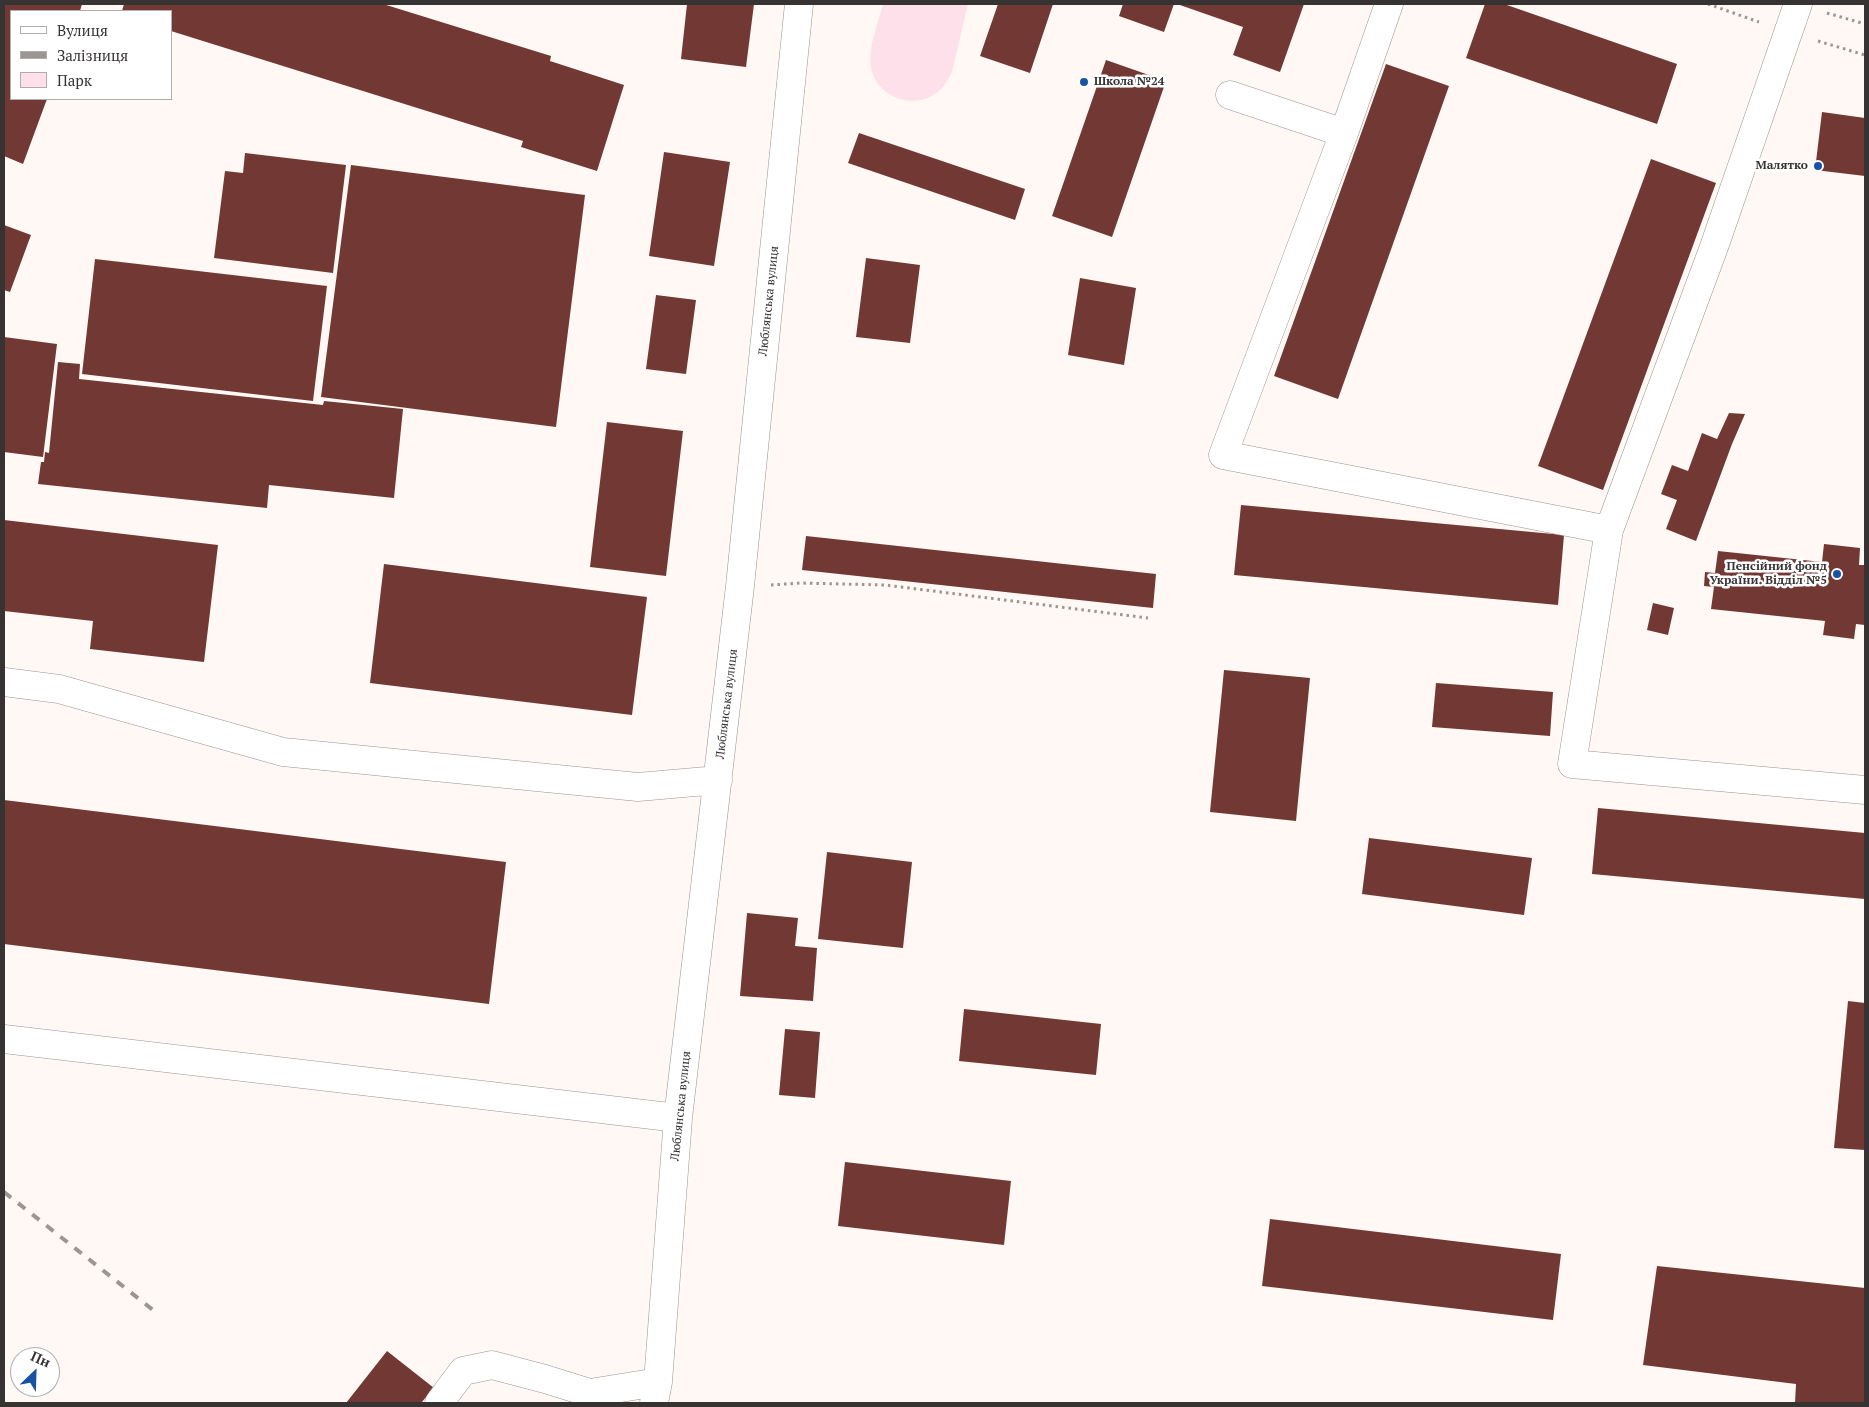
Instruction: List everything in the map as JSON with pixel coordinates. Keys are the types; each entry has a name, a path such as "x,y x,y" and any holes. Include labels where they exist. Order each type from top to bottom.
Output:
{"street":[{"name":"Люблянська вулиця","path":"656,1392 678,1118 740,586 799,4"},
{"path":"1389,4 1344,133 1223,455 1609,530"},
{"path":"1798,4 1714,247 1609,530 1572,764 1865,790"},
{"path":"1230,95 1344,133"},
{"path":"4,682 59,689 283,752 638,787 718,780"},
{"path":"4,1039 678,1118"},
{"path":"439,1403 463,1371 492,1365 590,1393 656,1392"}],"path":[{"path":"1708,4 1787,32 1865,55"},
{"path":"1798,4 1865,24"},
{"path":"740,586 800,583 885,585 1148,618"}],"green space":[{"path":"883,4 968,4 952,72 943,87 930,97 911,101 901,99 891,95 877,82 872,72 870,55"}],"building":[{"path":"4,4 82,4 80,10 10,10 10,100 47,100 23,164 4,156"},
{"path":"124,4 383,4 551,56 550,61 624,85 597,171 521,147 523,141 172,31 172,10 122,10"},
{"path":"687,4 754,4 746,67 681,59"},
{"path":"998,4 1053,4 1030,73 980,56"},
{"path":"1123,4 1174,4 1164,32 1119,16"},
{"path":"1177,4 1304,4 1280,72 1233,55 1243,27"},
{"path":"1485,4 1504,4 1677,64 1657,124 1466,58"},
{"path":"1106,60 1166,81 1112,237 1052,216"},
{"path":"1386,64 1449,86 1338,399 1274,376"},
{"path":"1822,112 1865,118 1865,176 1815,170"},
{"path":"859,133 1025,189 1015,220 848,163"},
{"path":"664,152 730,162 714,266 649,256"},
{"path":"245,153 346,165 333,273 214,258 225,171 243,173"},
{"path":"1651,159 1716,183 1603,490 1538,466"},
{"path":"351,165 585,195 556,427 321,397"},
{"path":"4,225 31,235 10,292 4,290"},
{"path":"866,258 920,265 910,343 856,337"},
{"path":"95,259 327,286 313,401 82,374"},
{"path":"1080,278 1136,288 1124,365 1068,355"},
{"path":"656,295 696,300 686,374 646,369"},
{"path":"4,337 57,344 43,457 4,452"},
{"path":"58,362 80,364 79,379 323,405 324,401 403,409 394,498 269,485 267,508 38,484 41,462 44,462 45,452 49,453"},
{"path":"1729,413 1745,414 1696,541 1666,529 1677,500 1661,494 1672,465 1688,471 1702,433 1717,439"},
{"path":"607,422 683,431 666,576 590,567"},
{"path":"1241,505 1564,535 1558,605 1234,575"},
{"path":"4,520 218,545 204,662 90,649 93,621 4,611"},
{"path":"806,536 1156,574 1153,608 802,570"},
{"path":"1824,544 1860,548 1859,565 1865,565 1865,625 1856,624 1854,639 1823,635 1825,621 1711,609 1714,587 1704,586 1705,572 1715,573 1718,551 1822,562"},
{"path":"384,564 647,597 632,715 370,683"},
{"path":"1653,603 1674,608 1668,635 1647,630"},
{"path":"1224,670 1310,678 1296,821 1210,812"},
{"path":"1436,683 1553,692 1550,736 1432,727"},
{"path":"4,800 506,862 489,1004 4,944"},
{"path":"1598,808 1865,833 1865,899 1592,874"},
{"path":"1369,838 1532,858 1524,915 1362,894"},
{"path":"827,852 912,862 903,948 818,939"},
{"path":"747,913 798,918 795,946 817,948 813,1001 740,996"},
{"path":"1848,1001 1865,1003 1865,1150 1834,1148"},
{"path":"964,1009 1101,1024 1096,1075 959,1061"},
{"path":"785,1029 820,1032 815,1098 779,1095"},
{"path":"845,1162 1011,1181 1004,1245 838,1226"},
{"path":"1270,1219 1561,1254 1553,1320 1262,1286"},
{"path":"1657,1266 1865,1288 1865,1403 1795,1403 1796,1384 1643,1365"},
{"path":"387,1351 434,1388 421,1403 346,1403"}],"railway":[{"path":"4,1192 153,1310"}],"place":[{"name":"Школа №24","path":"1084,82"},
{"name":"Малятко","path":"1818,166"},
{"name":"Пенсійний фонд України. Відділ №5","path":"1837,574"}]}
